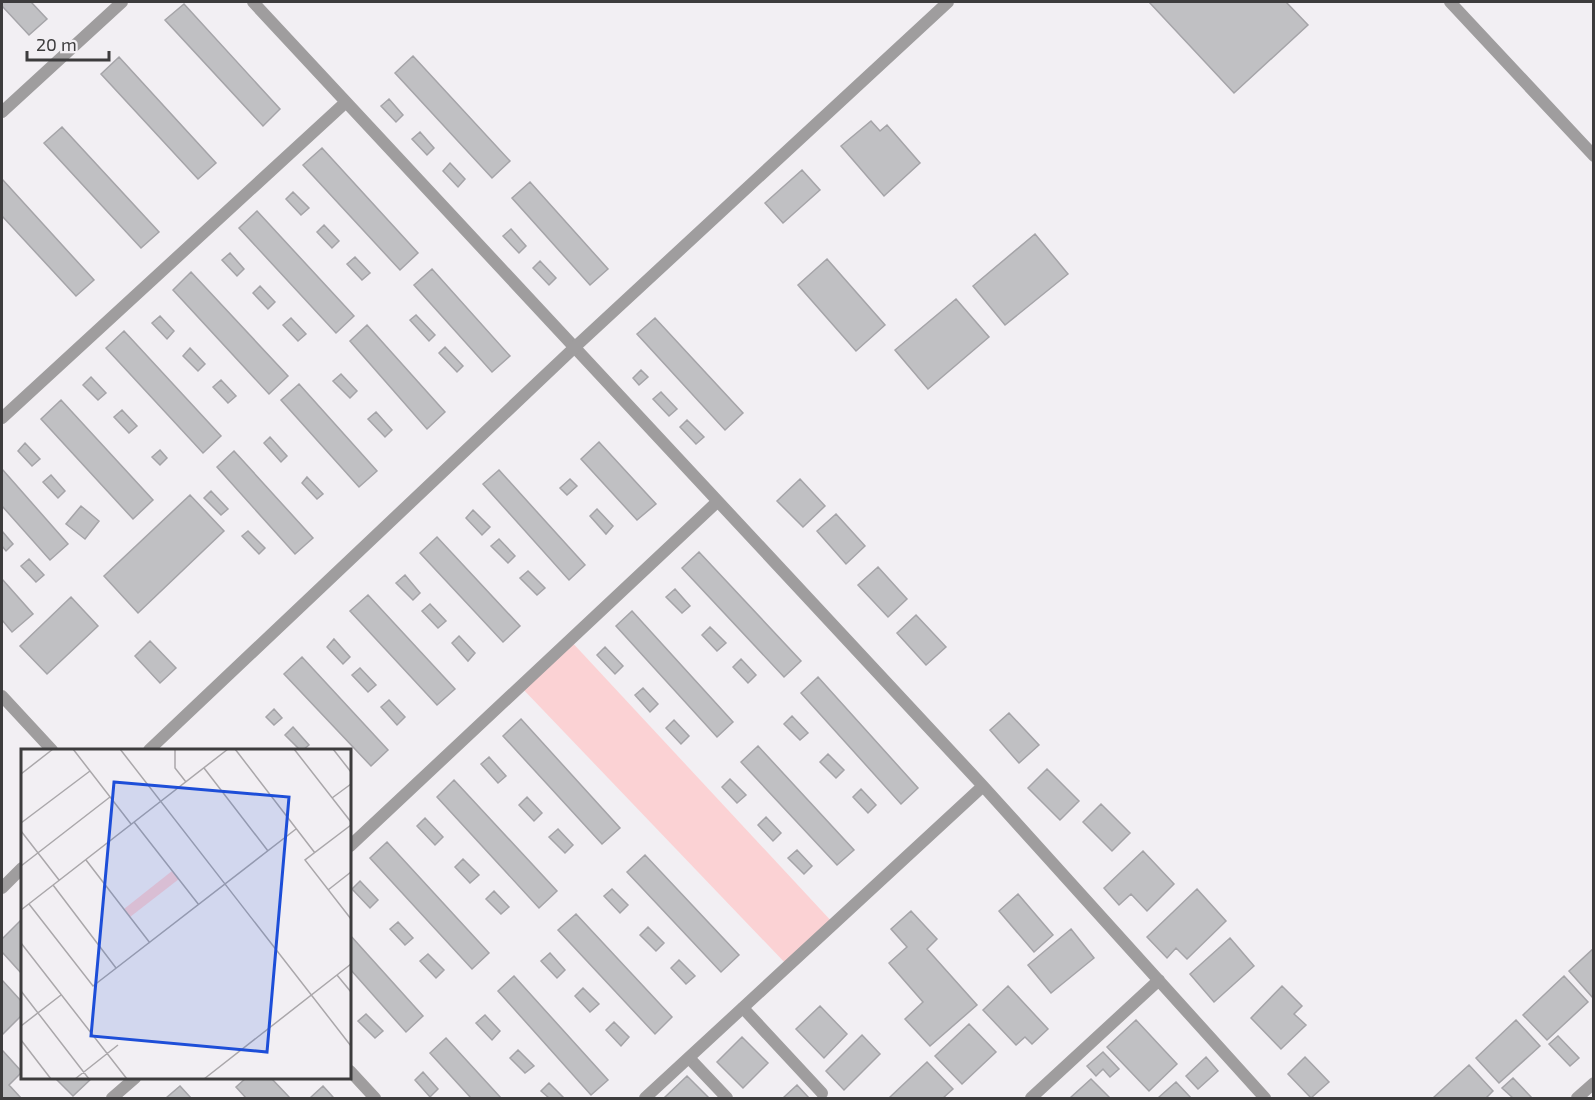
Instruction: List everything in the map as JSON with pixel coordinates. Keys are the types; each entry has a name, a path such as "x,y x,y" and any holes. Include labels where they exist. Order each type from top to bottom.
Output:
{"street":[{"path":"2,112 122,2"},
{"path":"253,2 983,786 1265,1098"},
{"path":"150,749 575,347 948,2"},
{"path":"1450,2 1593,156"},
{"path":"2,418 346,102"},
{"path":"351,845 717,502"},
{"path":"2,696 50,749"},
{"path":"645,1098 983,786"},
{"path":"2,888 21,869"},
{"path":"1031,1098 1159,980"},
{"path":"742,1008 822,1093"},
{"path":"689,1058 728,1098"},
{"path":"351,1072 375,1098"},
{"path":"112,1098 133,1079"},
{"path":"1577,1098 1593,1083"}],"shaded area":[{"path":"569,639 834,924 788,966 520,686"}],"building":[{"path":"2,2 31,2 47,19 29,35 2,6"},
{"path":"1149,2 1286,2 1308,25 1234,93"},
{"path":"184,4 280,109 263,126 165,20"},
{"path":"413,56 510,161 492,178 395,73"},
{"path":"119,57 216,163 198,179 101,74"},
{"path":"389,99 403,115 396,122 381,106"},
{"path":"871,121 880,131 887,125 920,163 884,196 841,146"},
{"path":"62,127 159,232 141,248 44,143"},
{"path":"420,132 434,148 427,155 412,139"},
{"path":"322,148 418,253 400,270 303,165"},
{"path":"450,163 465,179 458,187 443,171"},
{"path":"802,170 820,190 783,223 765,203"},
{"path":"2,179 94,280 76,296 2,216"},
{"path":"530,182 608,269 590,285 512,198"},
{"path":"293,192 309,208 301,215 286,199"},
{"path":"257,211 354,316 336,333 239,228"},
{"path":"324,225 339,241 332,248 317,232"},
{"path":"511,229 526,246 519,253 503,236"},
{"path":"1035,234 1068,274 1005,325 973,286"},
{"path":"230,253 244,269 237,276 222,260"},
{"path":"355,257 370,273 362,280 347,264"},
{"path":"827,259 885,325 856,351 798,285"},
{"path":"540,261 556,278 549,285 533,268"},
{"path":"432,269 510,356 492,372 414,285"},
{"path":"191,272 288,376 269,394 173,290"},
{"path":"260,286 275,302 268,309 253,293"},
{"path":"956,299 989,337 928,389 895,350"},
{"path":"416,315 435,335 429,341 410,320"},
{"path":"160,316 174,331 167,339 152,323"},
{"path":"291,318 306,334 298,341 283,325"},
{"path":"655,318 743,413 725,430 637,334"},
{"path":"367,325 445,412 427,429 350,341"},
{"path":"124,331 221,436 203,453 106,348"},
{"path":"445,347 463,366 457,372 439,353"},
{"path":"190,348 205,364 198,371 183,356"},
{"path":"641,370 648,377 639,385 633,378"},
{"path":"341,374 357,391 350,398 333,381"},
{"path":"91,377 106,393 98,400 83,385"},
{"path":"221,380 236,396 228,403 213,387"},
{"path":"299,384 377,471 359,487 281,400"},
{"path":"661,392 677,409 669,416 653,399"},
{"path":"61,400 153,500 133,519 41,419"},
{"path":"122,410 137,426 129,433 114,417"},
{"path":"376,412 392,430 385,437 368,419"},
{"path":"687,420 704,437 696,444 680,427"},
{"path":"270,437 287,456 281,462 264,443"},
{"path":"599,442 656,504 637,520 581,459"},
{"path":"25,443 40,459 32,466 18,451"},
{"path":"160,450 167,458 160,465 152,457"},
{"path":"234,451 313,538 295,554 217,467"},
{"path":"2,469 68,544 50,560 2,506"},
{"path":"499,470 585,565 569,580 483,484"},
{"path":"51,475 65,491 58,498 43,482"},
{"path":"307,477 323,494 317,499 302,483"},
{"path":"570,479 577,486 567,495 560,488"},
{"path":"800,479 825,506 803,527 777,501"},
{"path":"211,491 228,509 221,515 204,498"},
{"path":"190,495 224,531 138,613 104,576"},
{"path":"81,506 99,521 85,539 66,524"},
{"path":"597,509 613,526 606,534 590,516"},
{"path":"473,510 490,527 482,535 466,518"},
{"path":"836,514 865,546 846,564 817,531"},
{"path":"2,531 13,544 6,551 2,546"},
{"path":"248,531 265,548 259,554 242,536"},
{"path":"437,537 520,626 503,642 420,553"},
{"path":"499,539 515,556 508,563 491,546"},
{"path":"699,552 801,661 784,677 682,568"},
{"path":"29,559 44,575 36,582 21,566"},
{"path":"878,567 907,599 888,617 858,585"},
{"path":"528,571 545,588 537,595 520,578"},
{"path":"405,575 420,593 413,600 396,583"},
{"path":"2,579 33,614 12,632 2,620"},
{"path":"675,589 690,606 682,613 666,597"},
{"path":"368,595 455,689 437,705 350,611"},
{"path":"71,597 98,626 47,674 20,646"},
{"path":"430,604 446,621 438,628 422,611"},
{"path":"632,611 733,722 717,737 616,626"},
{"path":"916,615 946,647 926,665 897,633"},
{"path":"710,627 726,643 717,651 702,635"},
{"path":"459,636 475,653 468,661 452,643"},
{"path":"334,639 350,657 343,664 327,647"},
{"path":"150,641 176,668 160,683 135,656"},
{"path":"605,647 623,666 615,674 597,655"},
{"path":"302,657 388,750 371,766 284,674"},
{"path":"741,659 756,675 748,683 733,667"},
{"path":"360,668 376,685 368,692 352,675"},
{"path":"818,677 918,788 901,804 801,693"},
{"path":"643,688 658,704 650,712 635,695"},
{"path":"389,700 405,717 397,725 381,707"},
{"path":"274,709 282,718 274,725 266,717"},
{"path":"1009,713 1039,745 1019,763 990,730"},
{"path":"792,716 808,733 800,740 784,724"},
{"path":"521,719 620,828 602,844 503,736"},
{"path":"674,720 689,736 681,744 666,728"},
{"path":"293,727 309,745 304,749 299,749 285,735"},
{"path":"758,746 854,850 837,865 741,762"},
{"path":"828,754 844,770 836,778 820,762"},
{"path":"489,757 506,776 498,783 481,764"},
{"path":"1047,769 1079,801 1060,820 1028,788"},
{"path":"730,779 746,795 737,803 722,787"},
{"path":"454,780 557,891 539,908 437,797"},
{"path":"861,789 876,805 868,813 853,797"},
{"path":"527,797 542,813 534,821 519,805"},
{"path":"1101,804 1130,833 1112,851 1083,822"},
{"path":"766,817 781,833 773,841 758,825"},
{"path":"425,818 443,837 435,845 417,826"},
{"path":"558,829 573,845 565,853 549,837"},
{"path":"387,842 489,953 472,969 370,858"},
{"path":"797,850 812,866 804,874 788,858"},
{"path":"1143,851 1174,884 1147,911 1131,894 1119,905 1104,888"},
{"path":"645,855 739,955 721,972 627,872"},
{"path":"463,859 479,875 470,883 455,867"},
{"path":"360,881 378,900 370,908 352,889"},
{"path":"612,889 628,905 620,913 604,896"},
{"path":"1197,889 1226,921 1187,959 1176,948 1167,958 1147,937"},
{"path":"494,891 509,907 501,914 486,899"},
{"path":"1018,894 1053,935 1034,952 999,911"},
{"path":"911,911 937,939 927,949 977,1005 930,1046 905,1019 923,1002 889,963 907,947 891,929"},
{"path":"576,914 672,1017 655,1034 558,930"},
{"path":"21,920 21,973 2,952 2,939"},
{"path":"398,922 413,938 405,945 390,929"},
{"path":"648,927 664,943 656,951 640,935"},
{"path":"1071,929 1094,958 1051,993 1028,965"},
{"path":"351,936 423,1016 406,1032 351,970"},
{"path":"1230,938 1254,966 1214,1002 1190,974"},
{"path":"1594,948 1594,998 1593,998 1569,971"},
{"path":"550,953 565,970 557,978 541,961"},
{"path":"428,954 444,970 436,978 420,961"},
{"path":"679,960 695,976 686,984 671,968"},
{"path":"514,976 608,1080 591,1095 498,991"},
{"path":"1564,976 1588,1002 1547,1040 1523,1015"},
{"path":"2,980 21,1001 21,1016 2,1035"},
{"path":"1008,986 1048,1029 1032,1044 1025,1037 1016,1045 983,1010"},
{"path":"1282,986 1302,1006 1294,1014 1306,1025 1281,1049 1251,1018"},
{"path":"583,988 599,1004 590,1012 575,996"},
{"path":"820,1006 847,1034 824,1058 796,1029"},
{"path":"366,1014 383,1031 375,1038 358,1021"},
{"path":"485,1015 500,1031 492,1040 476,1023"},
{"path":"1136,1020 1177,1064 1149,1091 1107,1047"},
{"path":"1516,1020 1540,1046 1499,1083 1476,1058"},
{"path":"614,1022 629,1037 621,1046 606,1030"},
{"path":"969,1024 996,1052 962,1084 935,1056"},
{"path":"862,1035 880,1054 844,1090 826,1071"},
{"path":"1558,1036 1579,1058 1570,1066 1549,1044"},
{"path":"742,1037 768,1063 743,1088 717,1062"},
{"path":"446,1038 501,1098 471,1098 430,1053"},
{"path":"518,1050 534,1066 525,1073 510,1058"},
{"path":"2,1052 21,1071 9,1085 21,1098 2,1098"},
{"path":"1103,1052 1119,1069 1110,1077 1103,1069 1096,1076 1087,1066"},
{"path":"1206,1057 1218,1071 1198,1089 1186,1076"},
{"path":"1305,1057 1329,1082 1311,1098 1288,1074"},
{"path":"927,1062 953,1089 943,1098 889,1098"},
{"path":"1469,1065 1493,1091 1486,1098 1433,1098"},
{"path":"423,1072 438,1089 430,1097 415,1080"},
{"path":"687,1076 709,1098 664,1098"},
{"path":"1513,1078 1532,1098 1513,1098 1502,1088"},
{"path":"56,1079 91,1079 73,1096"},
{"path":"245,1079 272,1079 290,1098 246,1098 236,1087"},
{"path":"1091,1079 1110,1098 1070,1098"},
{"path":"1176,1082 1191,1098 1158,1098"},
{"path":"549,1083 564,1098 549,1098 541,1091"},
{"path":"797,1085 809,1098 783,1098"},
{"path":"180,1086 191,1098 166,1098"},
{"path":"323,1086 333,1097 310,1098"}]}
